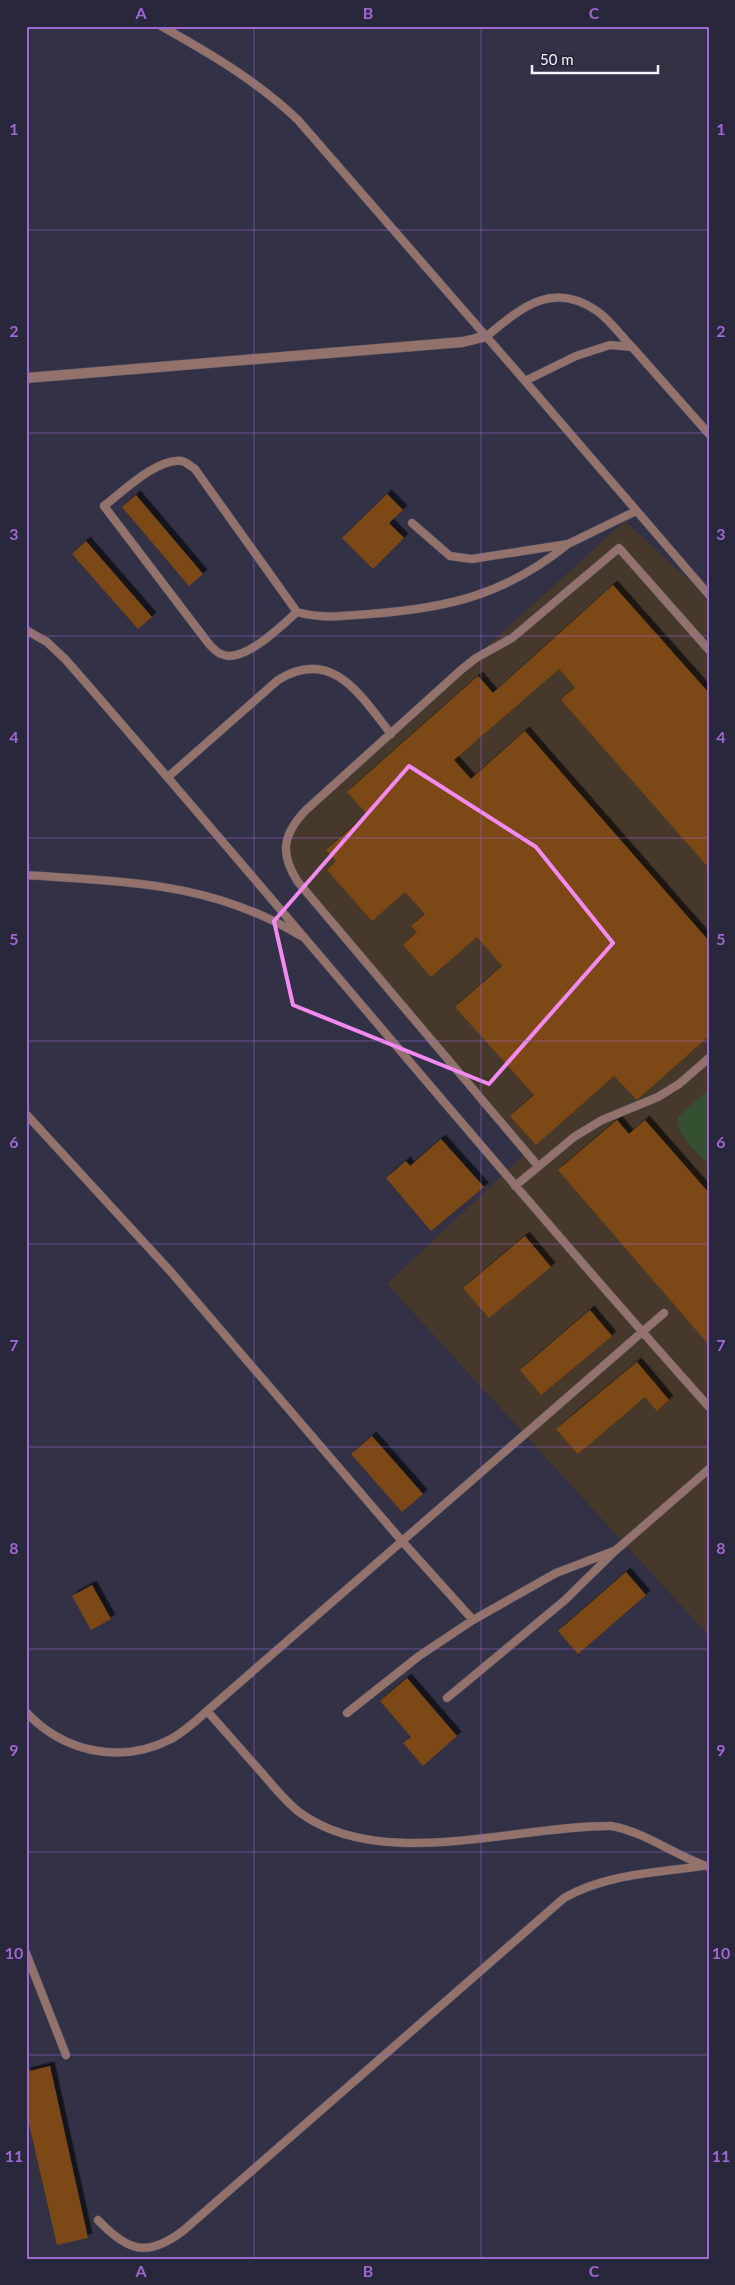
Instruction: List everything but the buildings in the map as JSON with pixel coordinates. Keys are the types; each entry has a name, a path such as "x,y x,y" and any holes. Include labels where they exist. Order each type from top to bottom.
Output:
{"street":[{"path":"26,378 463,342 487,336"}],"lane":[{"path":"161,26 230,65 265,91 293,116 487,336 709,595"},
{"path":"487,336 516,312 542,298 571,298 597,311 709,434"},
{"path":"525,380 576,356 610,345 632,348"},
{"path":"298,612 252,648 233,656 221,654 209,644 104,506 145,474 163,464 181,461 195,469 298,612 310,616 333,617 419,609 458,602 498,588 524,576 568,544 636,512"},
{"path":"412,523 450,556 462,559 487,558 568,544"},
{"path":"538,1166 298,882 288,864 285,847 287,838 298,818 469,663 518,634 619,548 709,650"},
{"path":"26,630 41,638 60,653 309,941 515,1186 709,1407"},
{"path":"168,777 278,680 293,672 305,669 329,672 345,679 391,734"},
{"path":"26,875 170,886 251,910 279,922 309,941"},
{"path":"515,1186 564,1144 592,1125 650,1101 673,1088 709,1058"},
{"path":"26,1114 170,1272 401,1540 473,1620"},
{"path":"26,1712 38,1724 63,1741 87,1750 114,1753 138,1750 163,1743 182,1732 641,1331 664,1313"},
{"path":"447,1698 559,1606 616,1550 709,1469"},
{"path":"347,1713 419,1656 473,1620 556,1573 616,1550"},
{"path":"207,1711 292,1806 321,1826 343,1834 395,1842 432,1843 611,1826 633,1831 676,1854 706,1866"},
{"path":"98,2220 118,2240 130,2246 144,2248 163,2244 184,2230 564,1898 589,1885 608,1879 706,1866"},
{"path":"26,1953 66,2055"}],"highlighted area":[{"path":"409,766 536,847 613,943 489,1084 293,1005 274,921"}],"shaded area":[{"path":"625,521 692,583 709,602 709,1636 387,1284 527,1152 298,882 285,847 306,810"}],"green space":[{"path":"709,1089 709,1165 684,1137 678,1124 678,1117"}]}
